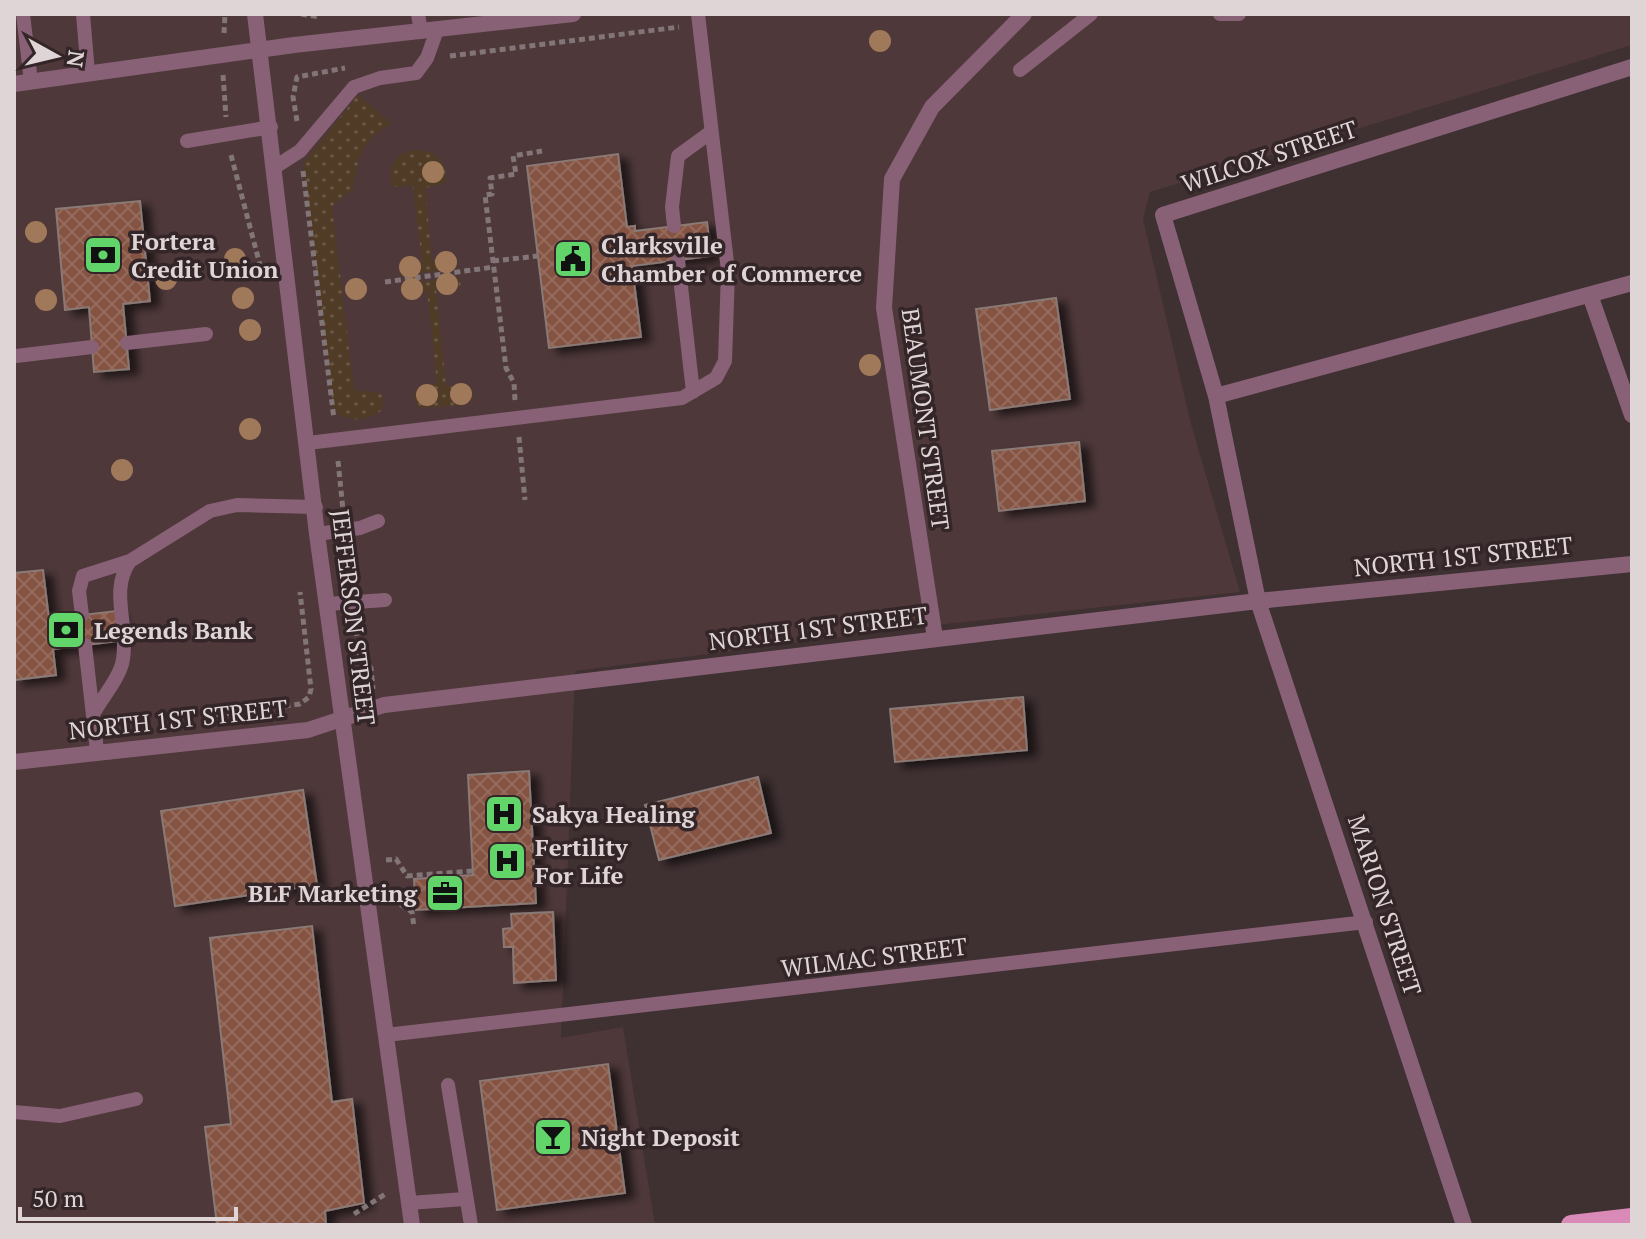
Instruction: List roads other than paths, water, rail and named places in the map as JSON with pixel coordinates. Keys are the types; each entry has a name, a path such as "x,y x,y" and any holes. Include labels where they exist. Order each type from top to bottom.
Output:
{"main road":[{"path":"1571,1225 1632,1218"}],"street":[{"name":"JEFFERSON STREET","path":"255,14 271,127 317,534 412,1225"},
{"path":"22,83 259,50 573,14"},
{"name":"BEAUMONT STREET","path":"935,638 884,308 892,179 932,107 1024,14"},
{"name":"WILCOX STREET","path":"1258,601 1216,396 1163,215 1632,67"},
{"path":"1216,396 1632,283"},
{"path":"1590,295 1632,415"},
{"name":"NORTH 1ST STREET","path":"14,762 308,730 384,705 1258,601 1632,564"},
{"name":"MARION STREET","path":"1258,601 1464,1225"}],"lane":[{"path":"22,83 23,14"},
{"path":"83,14 88,73"},
{"path":"275,167 300,151 354,87 380,78 416,73 427,58 429,31 418,14"},
{"path":"1020,70 1091,14"},
{"path":"1220,14 1239,14"},
{"path":"308,443 682,398 716,378 725,361 728,271 699,19"},
{"path":"187,141 271,127"},
{"path":"674,226 672,207 678,156 711,132"},
{"path":"678,260 693,392"},
{"path":"127,343 206,334"},
{"path":"16,356 92,347"},
{"path":"82,615 79,591 83,576 130,561 184,524 210,511 237,505 316,507"},
{"path":"317,534 378,521"},
{"path":"93,714 123,660 119,599 122,572 130,561"},
{"path":"327,604 385,600"},
{"path":"85,645 97,751"},
{"name":"WILMAC STREET","path":"386,1035 1366,922"},
{"path":"448,1085 471,1225"},
{"path":"14,1112 60,1116 136,1099"},
{"path":"409,1203 465,1199"}],"place":[{"name":"Fortera Credit Union","path":"103,255"},
{"name":"Clarksville Chamber of Commerce","path":"573,259"},
{"name":"Legends Bank","path":"66,630"},
{"name":"Sakya Healing","path":"504,814"},
{"name":"Fertility For Life","path":"507,861"},
{"name":"BLF Marketing","path":"445,893"},
{"name":"Night Deposit","path":"553,1137"}]}
